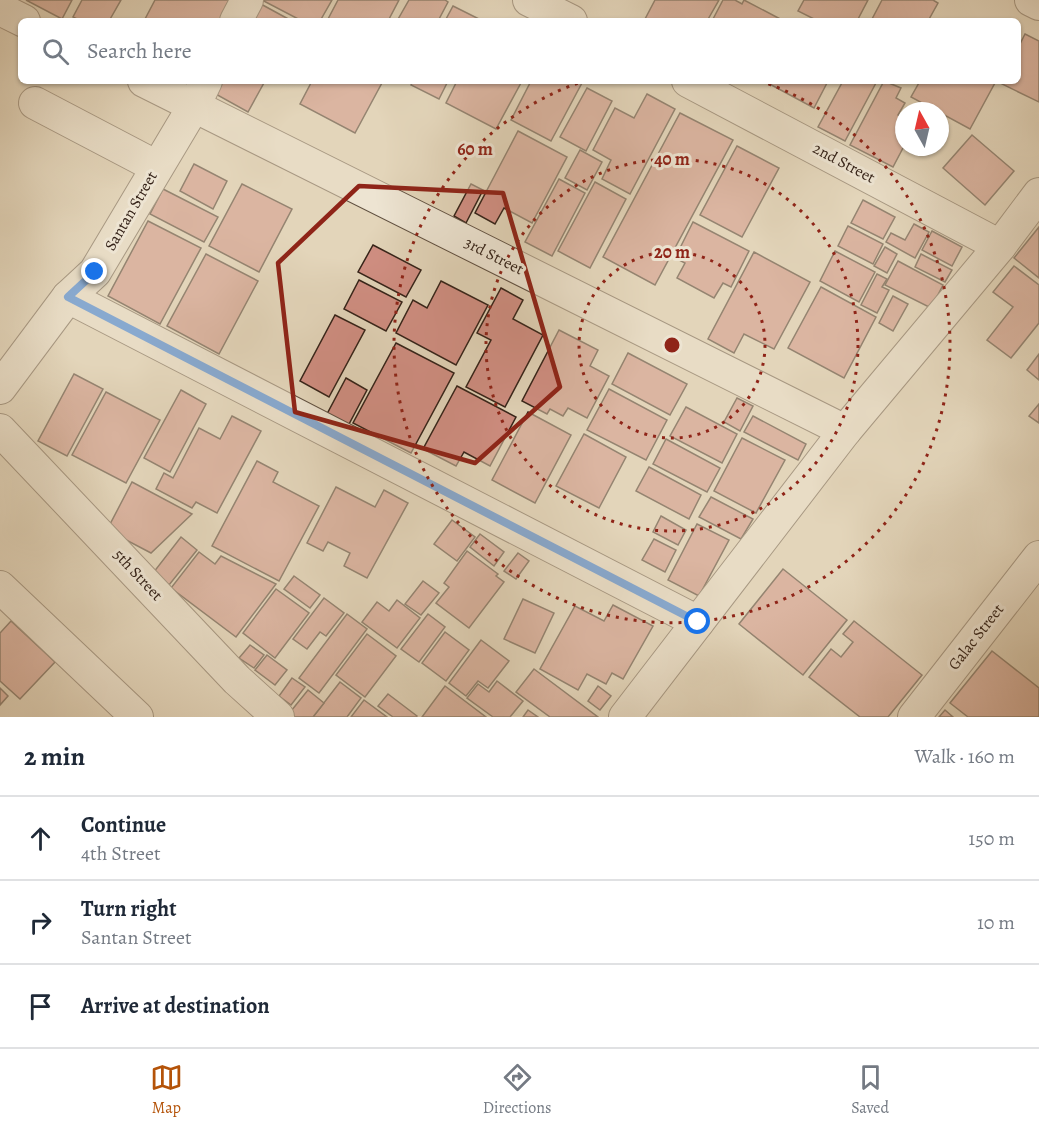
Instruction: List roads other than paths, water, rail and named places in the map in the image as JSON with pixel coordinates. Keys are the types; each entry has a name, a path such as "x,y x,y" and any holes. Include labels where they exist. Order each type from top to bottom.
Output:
{"street":[{"path":"238,18 247,0"},
{"path":"529,0 565,18"},
{"path":"1031,0 1039,4"},
{"path":"0,9 18,18"},
{"name":"3rd Street","path":"157,84 200,94 845,431"},
{"name":"2nd Street","path":"694,84 1000,246"},
{"name":"Santan Street","path":"0,388 68,297 95,272 200,94"},
{"path":"35,103 157,167"},
{"path":"625,717 845,431 1000,246 1039,194"},
{"path":"68,297 698,622"},
{"name":"5th Street","path":"0,430 237,680 278,717"},
{"name":"Galac Street","path":"914,717 1039,557"},
{"path":"0,587 137,717"}]}
